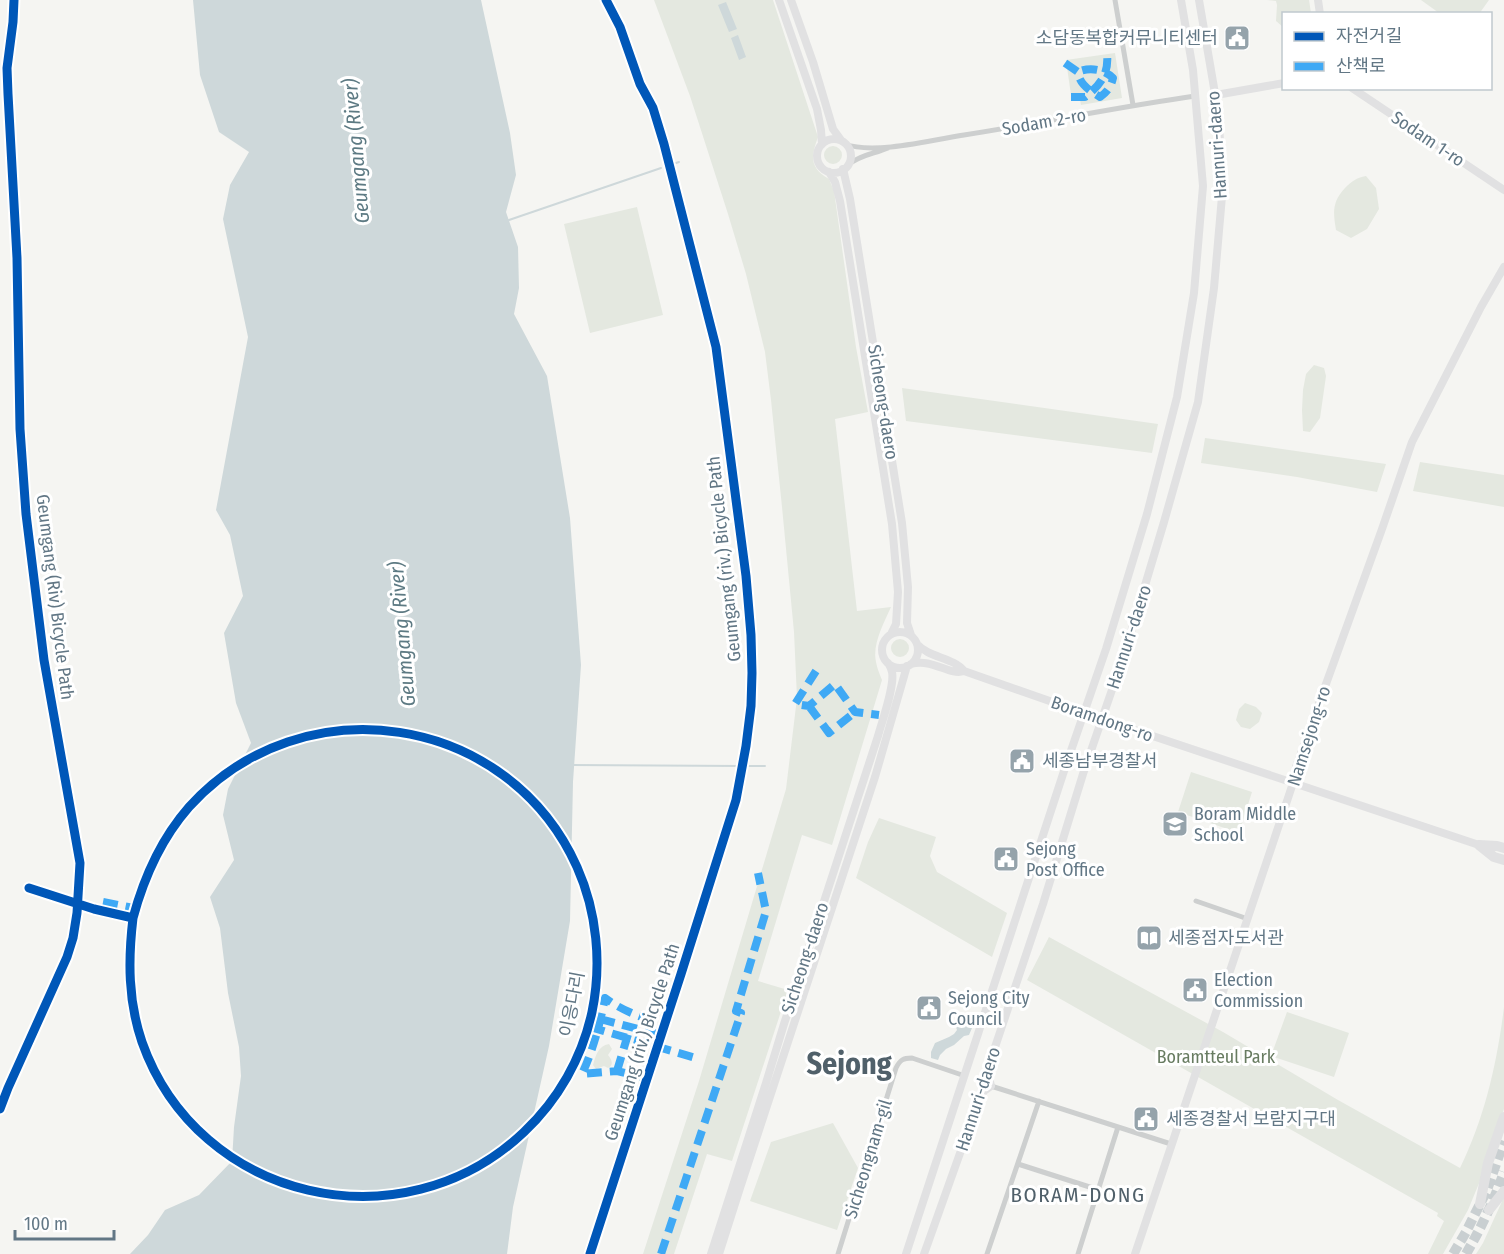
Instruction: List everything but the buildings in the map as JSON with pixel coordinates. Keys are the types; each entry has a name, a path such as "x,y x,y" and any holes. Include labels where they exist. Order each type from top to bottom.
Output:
{"highway":[{"path":"1479,845 1504,848"},
{"path":"1479,845 1494,857 1504,860"},
{"path":"1504,1117 1488,1163 1485,1207 1504,1191"}],"street":[{"path":"779,0 817,109 822,144"},
{"path":"791,0 833,129 850,154 845,167"},
{"path":"1115,0 1133,105"},
{"name":"Hannuri-daero","path":"906,1254 1106,649 1147,514 1177,397 1194,293 1203,186 1193,70 1181,0"},
{"name":"Hannuri-daero","path":"924,1254 979,1100 1083,774 1129,642 1198,402 1214,288 1223,185 1216,95 1198,0"},
{"path":"1216,95 1282,83"},
{"name":"Sodam 1-ro","path":"1355,90 1504,190"},
{"name":"Sodam 2-ro","path":"892,147 1195,96"},
{"path":"835,139 861,148 892,147 854,160 838,172 829,172 822,168 817,157 822,144 835,139"},
{"name":"Sicheong-daero","path":"845,167 901,512 907,578 907,623 911,635"},
{"name":"Sicheong-daero","path":"829,172 835,182 840,201 892,524 898,592 896,624 891,634"},
{"name":"Namsejong-ro","path":"1135,1254 1293,783 1296,767 1412,442 1504,267"},
{"path":"901,632 911,635 922,650 960,666 964,671 958,673 932,663 919,662 897,667 888,663 882,648 884,642 891,634 901,632"},
{"path":"909,665 917,655 917,644"},
{"name":"Sicheong-daero","path":"711,1254 878,736 893,675 888,663"},
{"name":"Sicheong-daero","path":"719,1254 872,786 909,665"},
{"name":"Boramdong-ro","path":"964,671 1479,845"},
{"path":"1196,901 1248,919"},
{"name":"Sicheongnam-gil","path":"838,1254 899,1062 904,1058 912,1058 965,1076"},
{"path":"988,1068 991,1086"},
{"path":"979,1100 984,1091 991,1086"},
{"path":"991,1086 1171,1144"},
{"path":"987,1254 1039,1101"},
{"path":"1078,1254 1118,1127"},
{"path":"1018,1164 1099,1191"}],"green space":[{"path":"654,0 773,0 818,137 813,161 822,175 829,179 834,191 856,347 868,412 835,419 857,611 891,607 879,634 875,655 882,680 832,845 802,835 758,981 788,990 732,1161 707,1154 674,1254 643,1254 699,1081 786,789 797,698 794,632 765,352 746,274 728,214 690,96"},
{"path":"1267,0 1309,0 1311,12 1282,12 1282,26 1276,21 1276,1"},
{"path":"1421,0 1489,0 1480,12 1438,12"},
{"path":"1115,53 1122,98 1081,105 1079,94 1071,95 1066,60"},
{"path":"833,146 839,149 842,155 839,161 833,164 827,161 824,155 827,149"},
{"path":"1366,176 1376,188 1379,209 1367,229 1351,238 1336,230 1334,212 1336,203 1350,183"},
{"path":"637,207 663,315 590,333 564,224"},
{"path":"1314,365 1324,368 1326,376 1320,418 1310,432 1303,431 1303,390 1306,374"},
{"path":"902,388 1158,424 1152,453 906,421"},
{"path":"1205,438 1386,464 1377,492 1201,463"},
{"path":"1420,462 1504,475 1504,507 1413,491"},
{"path":"900,639 906,642 909,648 906,654 900,657 894,654 891,648 894,642"},
{"path":"1245,703 1256,707 1262,713 1259,722 1250,729 1241,727 1236,720 1239,709"},
{"path":"1191,772 1252,792 1239,833 1178,812"},
{"path":"879,818 936,837 930,856 937,872 1007,913 992,957 856,878"},
{"name":"Boramtteul Park","path":"1049,937 1223,1032 1460,1168 1469,1149 1489,1089 1504,1007 1504,1109 1468,1210 1443,1254 1428,1254 1444,1221 1437,1216 1438,1213 1027,980"},
{"path":"1287,1012 1349,1033 1334,1077 1271,1056"},
{"path":"609,1044 612,1049 608,1055 612,1064 608,1068 604,1066 596,1069 593,1065 598,1052"},
{"path":"833,1123 858,1168 837,1230 750,1201 771,1142"},
{"path":"1504,1197 1504,1254 1476,1254 1483,1243"}],"water":[{"name":"Geumgang (River)","path":"193,0 481,0 510,133 516,175 506,212 518,247 519,288 514,314 547,376 570,518 581,665 573,782 570,921 549,1046 513,1207 507,1254 130,1254 148,1235 165,1210 199,1195 232,1161 241,1076 239,1047 228,993 220,928 210,897 234,860 223,815 228,789 251,743 236,703 224,633 243,596 230,535 216,510 248,337 223,219 230,185 249,152 219,132 200,75"},
{"path":"726,2 737,29 729,32 718,5"},
{"path":"738,35 746,57 739,60 731,38"},
{"path":"959,1019 972,1028 969,1035 946,1049 938,1060 931,1058 935,1043 954,1034 957,1030 954,1021"}],"waterway":[{"path":"673,164 679,162"},
{"path":"509,220 661,168"},
{"path":"571,765 740,766"},
{"path":"747,766 765,766"}],"tunnel":[{"path":"1453,1254 1487,1190 1504,1141"},
{"path":"1466,1254 1487,1214 1504,1172"}],"marked path":[{"path":"1071,97 1085,97 1100,83 1107,67 1107,54"},
{"path":"1065,63 1078,72 1080,80 1086,87 1100,97 1108,89 1113,78 1096,70 1078,72"},
{"path":"816,671 795,704 809,706 835,684 855,712 879,715"},
{"path":"809,706 829,733 855,712"},
{"path":"661,1254 741,1013 736,1011 766,911 758,873"},
{"path":"103,902 139,909"},
{"path":"647,1078 617,1071 582,1074 596,1037 605,998 634,1014 665,1023"},
{"path":"600,1019 661,1035"},
{"path":"590,1027 699,1059"},
{"path":"617,1071 629,1031"}],"cycle path":[{"name":"Geumgang (Riv) Bicycle Path","path":"0,1109 67,957 77,913 80,863 44,660 26,514 20,429 17,258 7,68 14,0"},
{"name":"Geumgang (riv.) Bicycle Path","path":"590,1254 736,800 746,746 752,673 746,576 716,347 653,108 640,84 620,27 606,0"},
{"name":"이응다리","path":"29,888 94,909 133,918 130,965 137,1027 169,1096 208,1139 255,1171 308,1190 364,1196 421,1189 475,1168 524,1132 548,1106 575,1062 592,1012 597,957 589,902 577,867 545,815 503,775 454,747 400,732 343,730 288,742 235,767 189,807 170,832 148,873 133,918"}],"place":[{"name":"소담동복합커뮤니티센터","path":"1237,38"},
{"name":"세종남부경찰서","path":"1022,761"},
{"name":"Boram Middle School","path":"1175,824"},
{"name":"Sejong Post Office","path":"1006,859"},
{"name":"세종점자도서관","path":"1149,938"},
{"name":"Election Commission","path":"1195,990"},
{"name":"Sejong City Council","path":"929,1008"},
{"name":"세종경찰서 보람지구대","path":"1146,1119"}],"district":[{"name":"Sejong","path":"849,1064"},
{"name":"BORAM-DONG","path":"1078,1195"}]}
